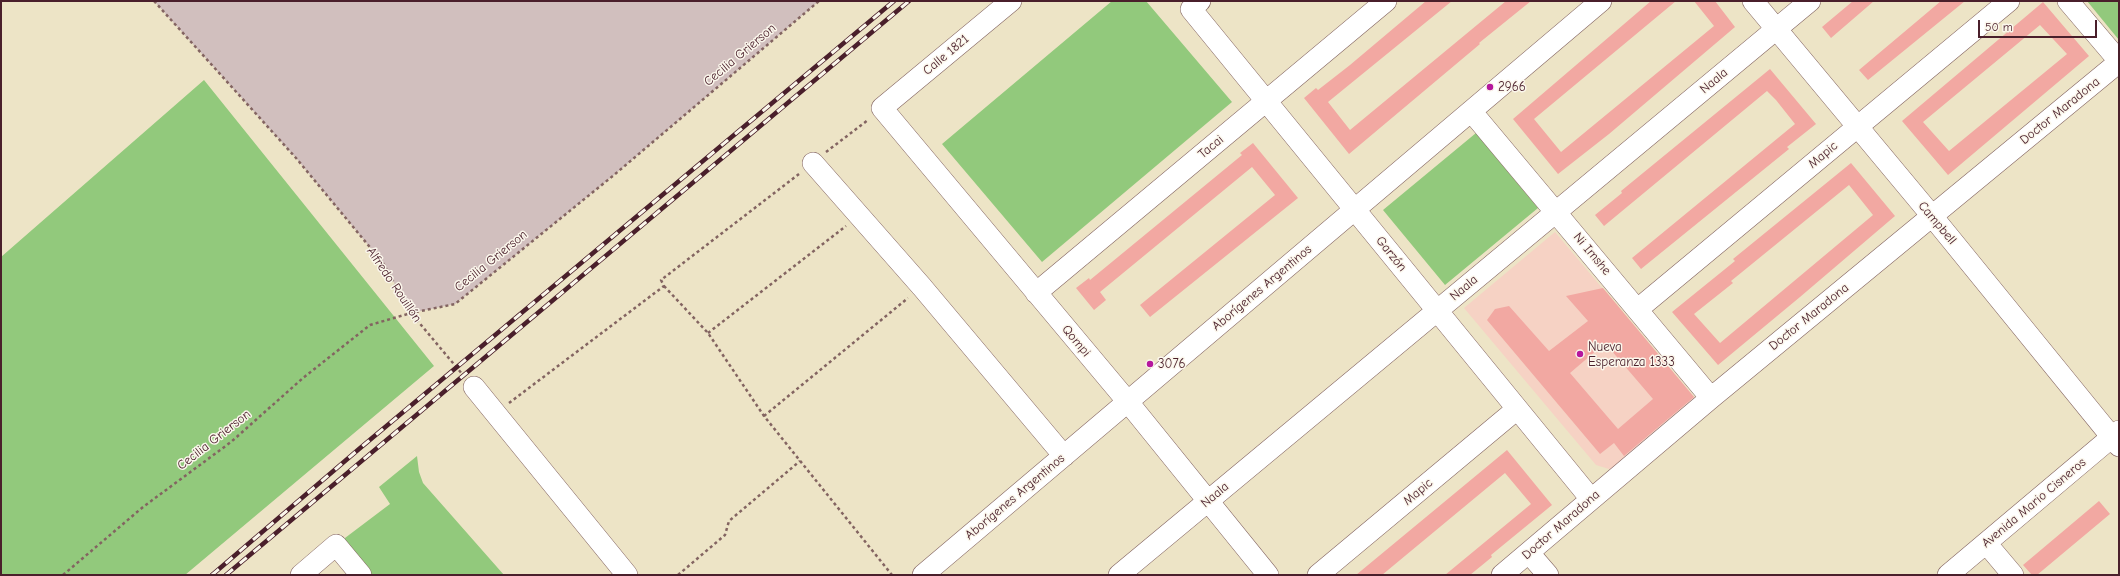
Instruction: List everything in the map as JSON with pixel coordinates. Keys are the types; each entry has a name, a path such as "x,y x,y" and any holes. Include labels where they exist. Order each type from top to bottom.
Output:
{"street":[{"name":"Calle 1821","path":"882,108 1010,1"},
{"name":"Tacai","path":"1036,293 1386,1"},
{"name":"Aborígenes Argentinos","path":"923,575 1601,1"},
{"name":"Campbell","path":"1753,1 2116,438"},
{"name":"Naala","path":"1119,575 1810,1"},
{"name":"Mapic","path":"1638,309 2009,1"},
{"path":"2068,1 2119,61"},
{"name":"Garzón","path":"1195,5 1266,101 1591,498"},
{"name":"Doctor Maradona","path":"1502,575 1591,498 1711,398 2119,61"},
{"name":"Qompi","path":"882,108 1128,402 1268,575"},
{"name":"Ni Imshe","path":"1471,111 1711,398"},
{"path":"813,163 922,287 1064,456"},
{"path":"474,388 627,575"},
{"name":"Mapic","path":"1318,575 1518,409"},
{"name":"Avenida Mario Cisneros","path":"1948,575 2116,438"},
{"path":"1986,543 2012,575"},
{"path":"301,575 336,545 361,575"},
{"path":"1529,552 1548,575"}],"path":[{"name":"Alfredo Rouillón","path":"154,1 296,158 383,262 411,313 474,388"},
{"name":"Cecilia Grierson","path":"63,575 143,507 231,442 303,378 370,326 411,313 455,304 614,175 819,1"},
{"path":"882,108 661,280 664,286 708,333 764,416 892,575"},
{"path":"708,333 858,216"},
{"path":"495,414 664,286"},
{"path":"764,416 922,287"},
{"path":"678,575 725,535 728,522 800,461"}],"shaded area":[{"path":"154,1 819,1 614,175 455,304 411,313 383,263 296,158"},
{"name":"Nueva Esperanza 1333","path":"1555,232 1696,399 1612,470 1596,465 1464,308"}],"green space":[{"path":"1112,1 1146,1 1232,102 1042,262 942,144"},
{"path":"2087,1 2119,1 2119,40"},
{"path":"204,80 434,366 185,575 1,575 1,257"},
{"path":"1476,133 1538,208 1445,285 1383,210"},
{"path":"417,456 419,472 423,483 504,575 368,575 341,541 390,504 379,487"}],"building":[{"path":"1426,1 1452,1 1328,102 1350,130 1506,1 1531,1 1479,43 1480,44 1349,154 1304,98 1316,88 1318,90 1350,65"},
{"path":"1651,1 1676,1 1534,119 1561,152 1714,26 1694,1 1715,1 1735,27 1609,134 1558,174 1513,119"},
{"path":"1853,1 1874,1 1831,38 1822,27"},
{"path":"1941,1 1965,1 1868,80 1859,70"},
{"path":"2043,2 2089,56 1948,175 1902,121","holes":["2040,25 2067,54 1949,151 1923,122"]},
{"path":"1770,69 1816,124 1787,147 1789,149 1641,269 1632,258 1795,124 1776,100 1767,91 1604,226 1595,215 1622,193 1621,191"},
{"path":"1253,143 1298,198 1150,317 1140,305 1275,195 1252,167 1100,292 1106,300 1094,310 1076,288 1089,278 1090,280 1242,155 1240,153"},
{"path":"1851,163 1895,216 1718,365 1672,312 1735,261 1733,259","holes":["1849,185 1873,215 1720,343 1694,314 1733,283 1731,281"]},
{"path":"1603,288 1694,397 1624,456 1614,443 1600,454 1487,320 1495,309 1509,306 1549,351 1588,321 1566,296","holes":["1605,343 1653,399 1618,429 1570,373"]},
{"path":"1507,450 1552,505 1491,555 1492,557 1470,575 1445,575 1531,504 1505,473 1382,575 1356,575"},
{"path":"2099,501 2110,514 2037,575 2032,575 2023,565"}],"railway":[{"path":"212,575 359,449 894,1"},
{"path":"226,575 909,1"}],"place":[{"name":"2966","path":"1490,87"},
{"name":"Nueva Esperanza 1333","path":"1580,354"},
{"name":"3076","path":"1150,364"}]}
